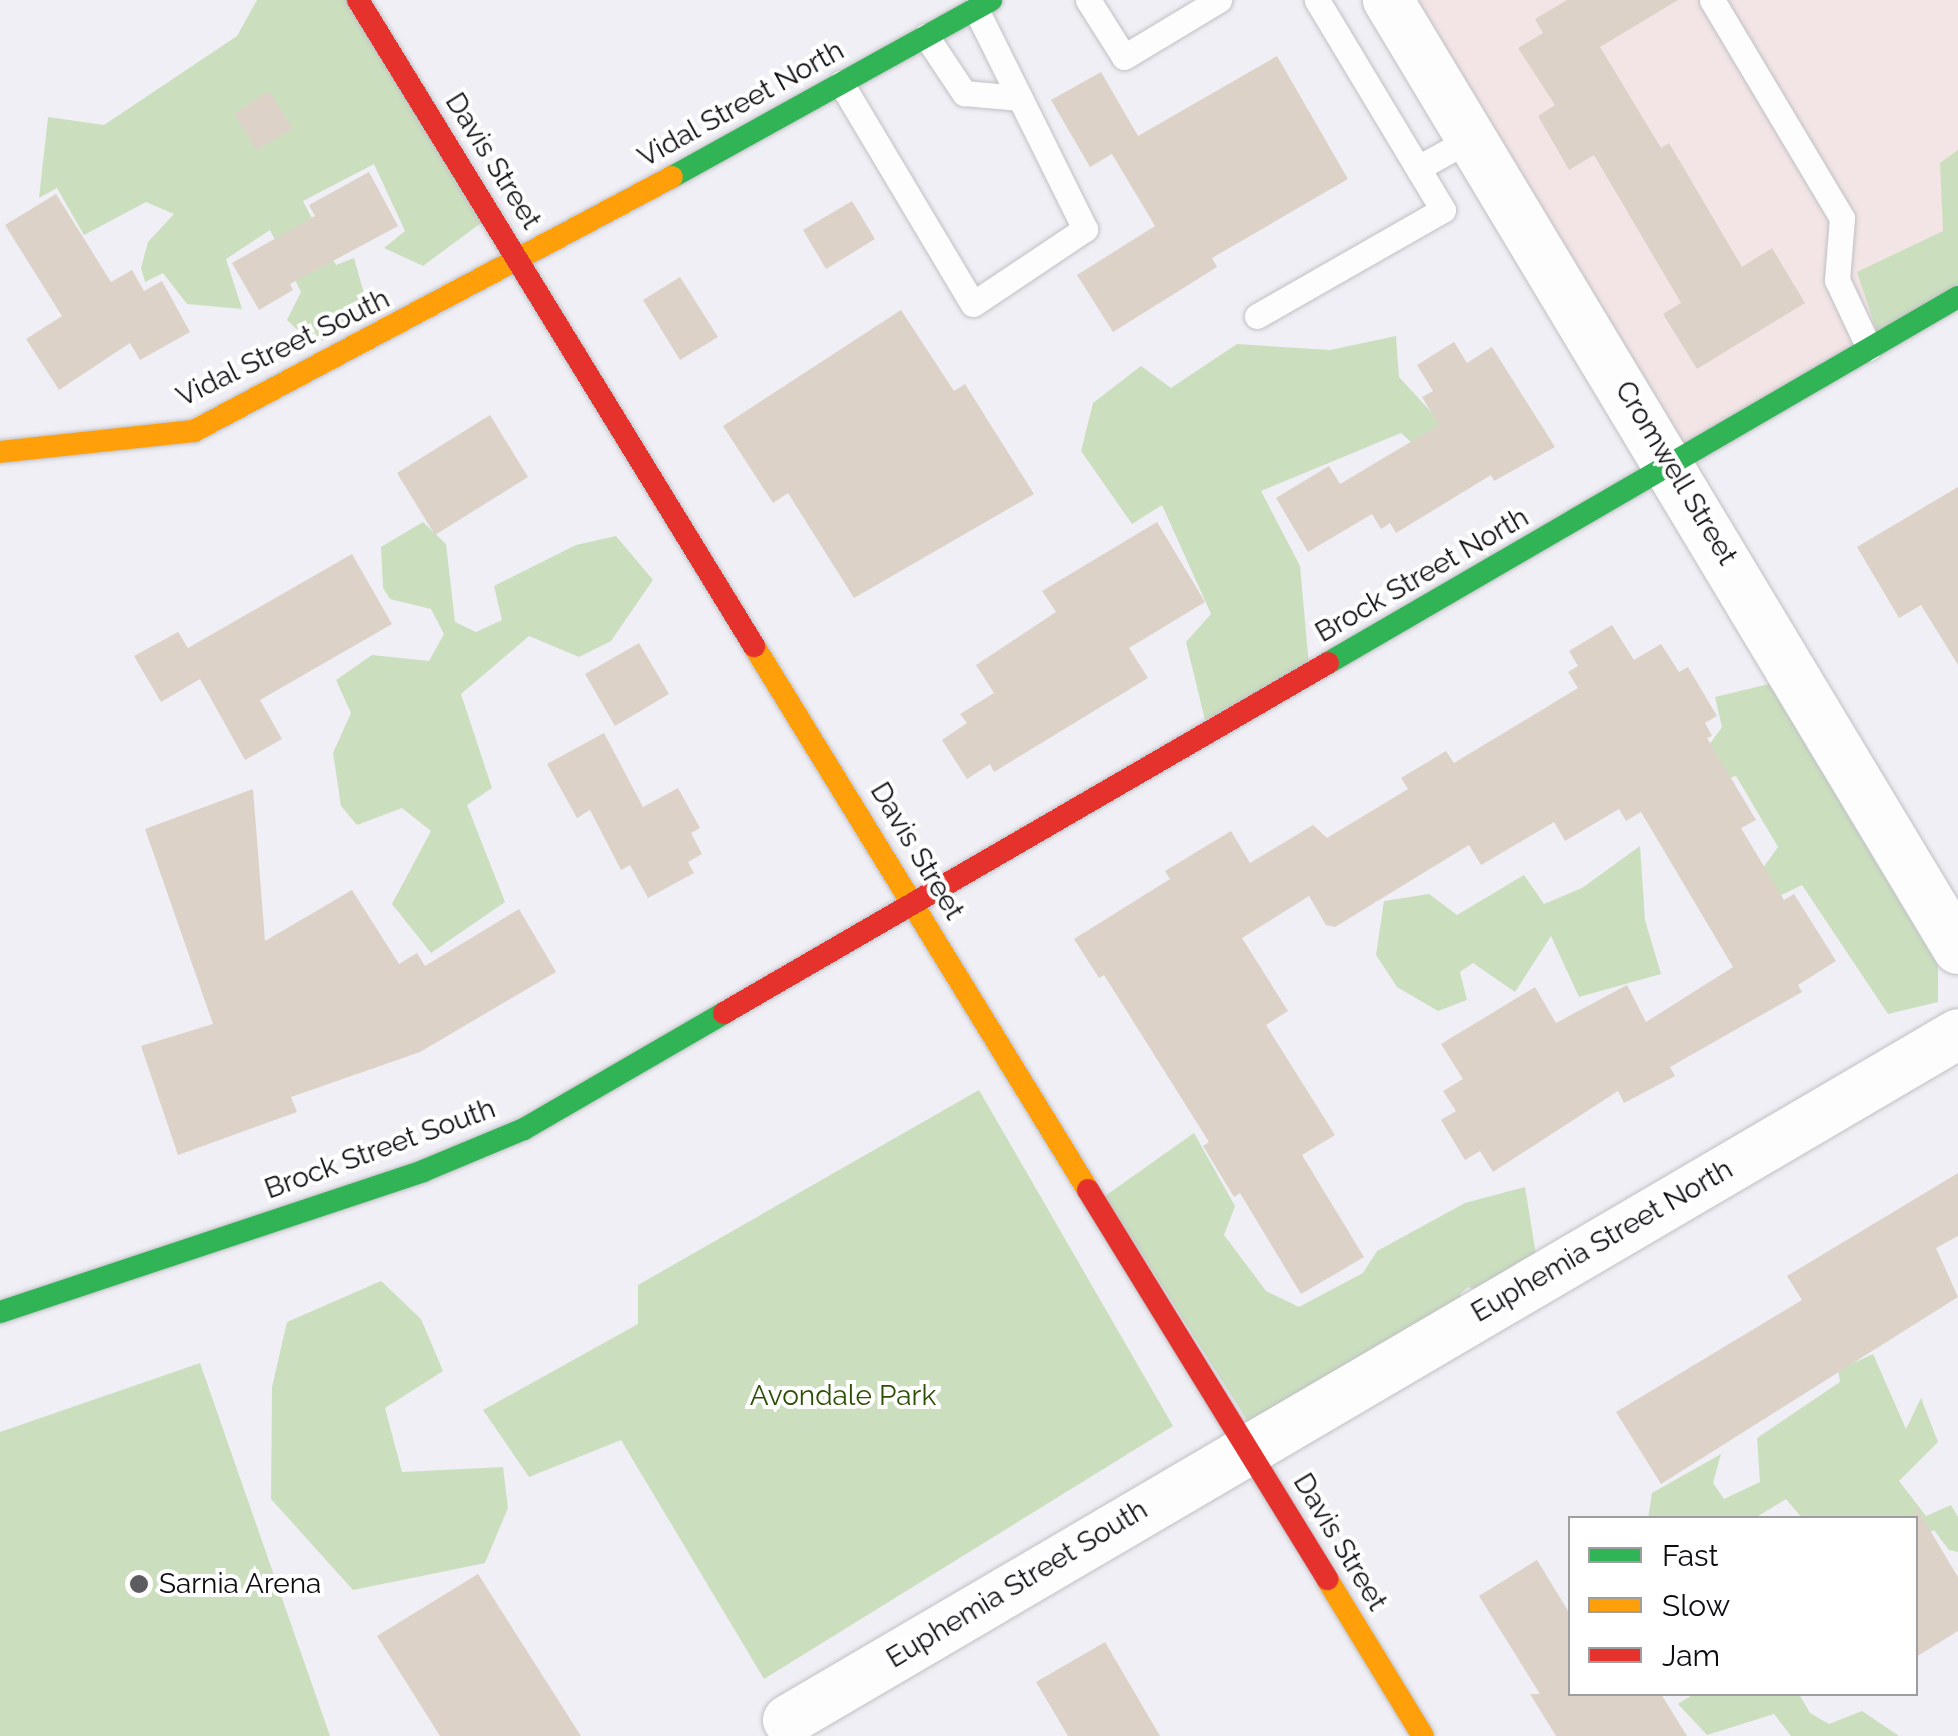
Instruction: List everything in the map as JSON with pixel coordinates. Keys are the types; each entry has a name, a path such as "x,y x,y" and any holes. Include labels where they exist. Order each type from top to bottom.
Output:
{"main road":[{"name":"Davis Street","path":"358,0 1423,1736"},
{"name":"Vidal Street North","path":"520,260 984,4"},
{"name":"Vidal Street South","path":"0,452 194,431 520,260"},
{"name":"Brock Street North","path":"915,905 1958,296"},
{"name":"Brock Street South","path":"0,1312 423,1171 524,1128 915,905"}],"street":[{"name":"Cromwell Street","path":"1388,0 1672,464 1958,950"},
{"name":"Euphemia Street North","path":"1247,1448 1958,1034"},
{"name":"Euphemia Street South","path":"788,1720 1247,1448"}],"lane":[{"path":"1088,0 1124,58 1220,0"},
{"path":"1257,316 1443,210 1317,0"},
{"path":"1712,0 1842,218 1837,280 1869,348"},
{"path":"840,83 973,304 1085,229 1020,98 984,4"},
{"path":"926,36 964,93 1020,98"},
{"path":"1418,168 1472,138"}],"shaded area":[{"path":"1407,0 1958,0 1958,286 1676,449"}],"green space":[{"path":"257,0 350,0 485,220 423,266 384,248 405,231 374,164 303,201 336,265 354,258 369,311 314,346 287,320 301,292 270,230 226,259 242,309 187,304 163,273 145,282 141,268 148,242 174,214 146,202 84,235 57,188 39,198 48,117 104,125 237,36"},
{"path":"1958,150 1958,284 1877,332 1857,272 1943,231 1940,163"},
{"path":"1396,336 1399,377 1466,450 1432,461 1401,433 1261,491 1300,566 1309,665 1205,720 1186,642 1211,614 1162,505 1132,524 1081,451 1093,403 1141,366 1171,388 1237,344 1330,350"},
{"path":"423,522 446,544 455,622 476,632 502,620 494,586 576,545 616,536 653,580 611,641 579,657 529,636 461,694 492,788 467,805 505,902 431,953 392,904 431,831 402,808 357,825 341,806 333,753 351,713 336,680 372,655 429,661 444,634 431,609 390,599 383,588 381,547"},
{"path":"1769,684 1938,966 1938,1002 1888,1014 1802,885 1755,908 1742,897 1778,847 1736,776 1674,793 1722,727 1715,697"},
{"path":"1640,846 1645,920 1661,974 1579,997 1551,936 1515,992 1473,963 1460,972 1467,1000 1438,1011 1397,987 1376,955 1384,901 1429,894 1457,915 1524,875 1544,904 1582,888"},
{"name":"Avondale Park","path":"979,1090 1173,1426 764,1679 621,1440 529,1477 483,1410 638,1324 638,1285"},
{"path":"1194,1133 1235,1206 1224,1235 1266,1291 1299,1307 1363,1273 1377,1251 1465,1203 1525,1187 1539,1273 1494,1297 1468,1287 1460,1294 1467,1311 1252,1428 1105,1196"},
{"path":"381,1281 421,1319 443,1371 385,1408 402,1472 503,1467 508,1508 485,1563 353,1590 271,1499 272,1387 287,1322"},
{"path":"1873,1354 1906,1429 1921,1398 1938,1442 1899,1481 1926,1516 1951,1505 1958,1517 1958,1552 1949,1550 1934,1530 1918,1539 1918,1516 1800,1516 1786,1499 1758,1516 1648,1516 1652,1493 1721,1454 1713,1483 1724,1499 1760,1482 1757,1438 1840,1382 1838,1370"},
{"name":"Sarnia Arena","path":"200,1363 330,1736 0,1736 0,1432"},
{"path":"1691,1696 1800,1696 1810,1713 1829,1724 1862,1711 1899,1736 1791,1736 1774,1714 1707,1735 1678,1704"}],"building":[{"path":"1567,0 1678,0 1600,47 1661,148 1669,143 1742,267 1772,248 1805,303 1697,369 1663,314 1681,303 1594,155 1569,170 1538,116 1555,105 1518,48 1543,33 1535,19"},
{"path":"1277,56 1348,179 1212,258 1217,267 1113,332 1077,275 1155,226 1112,154 1090,167 1051,100 1101,72 1138,136"},
{"path":"269,91 293,129 256,150 234,113"},
{"path":"369,172 398,226 290,284 293,290 259,310 232,263 315,216 309,205"},
{"path":"56,194 111,282 132,270 144,291 162,281 190,332 140,360 130,343 59,390 26,339 62,316 5,225"},
{"path":"852,201 875,239 826,269 803,230"},
{"path":"680,277 718,337 680,360 643,300"},
{"path":"901,310 954,391 965,384 1034,494 854,598 788,493 773,503 723,426"},
{"path":"1454,342 1467,363 1492,347 1555,447 1494,481 1491,475 1396,533 1390,523 1381,529 1372,514 1308,552 1276,498 1329,466 1340,484 1439,425 1422,397 1433,391 1417,365"},
{"path":"490,415 528,477 435,535 397,473"},
{"path":"1958,487 1958,665 1921,605 1899,618 1857,547"},
{"path":"1157,522 1205,602 1129,648 1148,678 994,772 990,764 967,779 942,740 967,723 960,714 994,693 976,665 1056,612 1042,591"},
{"path":"352,554 392,624 260,700 282,739 245,760 200,679 161,702 134,656 178,632 188,648"},
{"path":"1612,625 1634,660 1661,644 1679,672 1688,667 1717,716 1705,723 1712,736 1707,738 1756,820 1741,828 1784,900 1794,894 1836,961 1798,985 1802,992 1670,1067 1675,1076 1624,1103 1618,1091 1493,1172 1480,1151 1465,1160 1441,1120 1456,1111 1443,1091 1463,1079 1441,1044 1535,987 1556,1023 1627,985 1646,1022 1733,967 1641,812 1626,821 1619,809 1565,841 1554,822 1481,865 1469,845 1335,927 1326,925 1309,896 1242,938 1288,1011 1266,1025 1335,1135 1302,1155 1364,1257 1301,1294 1240,1193 1234,1197 1203,1146 1209,1142 1104,975 1099,978 1074,939 1170,879 1165,871 1231,831 1250,863 1313,825 1327,838 1408,789 1401,778 1446,751 1454,763 1578,688 1568,672 1578,666 1569,651"},
{"path":"639,643 669,694 615,726 585,674"},
{"path":"604,733 643,807 678,788 700,828 691,833 702,854 688,862 694,873 648,898 630,865 621,870 590,810 577,818 547,764"},
{"path":"253,789 265,941 352,890 399,964 417,953 425,966 519,909 556,972 420,1052 291,1097 297,1112 178,1155 141,1046 213,1024 145,829"},
{"path":"1958,1173 1958,1236 1936,1248 1958,1297 1661,1484 1616,1412 1802,1300 1787,1276"},
{"path":"1916,1507 1958,1577 1958,1631 1918,1656 1918,1516"},
{"path":"1537,1560 1568,1611 1568,1696 1662,1696 1687,1736 1556,1736 1530,1694 1540,1694 1479,1596"},
{"path":"478,1574 581,1736 440,1736 377,1636"},
{"path":"1105,1642 1160,1736 1068,1736 1036,1682"}],"traffic: fast":[{"path":"672,177 991,0"},
{"path":"1328,663 1958,297"},
{"path":"0,1312 423,1171 524,1129 724,1013"}],"traffic: slow":[{"path":"0,452 194,431 672,177"},
{"path":"754,646 1088,1190"},
{"path":"1327,1579 1423,1736"}],"traffic: jam":[{"path":"358,0 754,646"},
{"path":"724,1013 1328,663"},
{"path":"1088,1190 1327,1579"}],"place":[{"name":"Sarnia Arena","path":"139,1584"}]}
